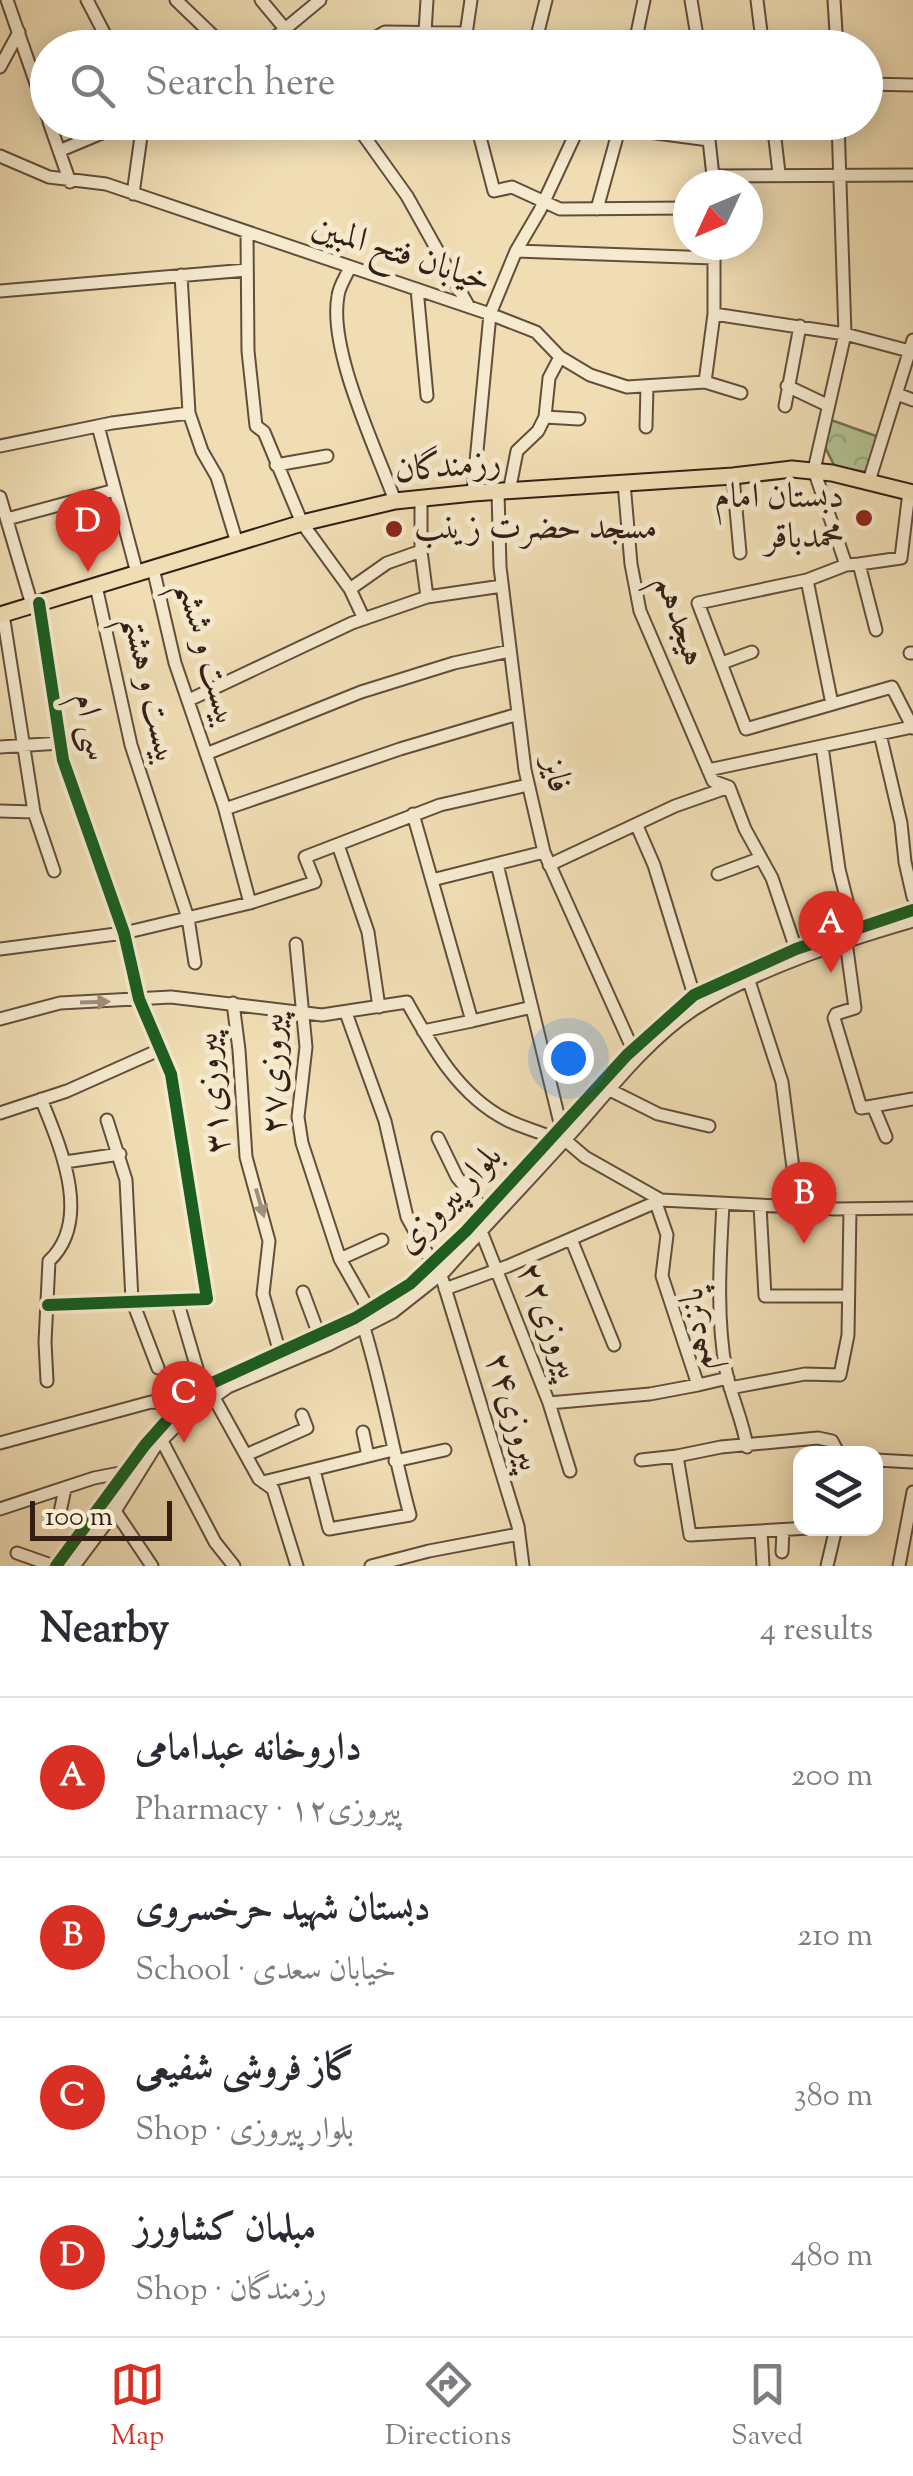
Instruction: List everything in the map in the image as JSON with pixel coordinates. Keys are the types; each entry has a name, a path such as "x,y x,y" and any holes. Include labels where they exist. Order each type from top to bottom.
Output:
{"main road":[{"name":"رزمندگان","path":"2,614 302,523 395,501 792,469 814,470 911,492"}],"street":[{"path":"6,0 30,67"},
{"path":"86,0 102,30"},
{"path":"176,0 207,30"},
{"path":"261,0 288,30"},
{"path":"283,30 320,0"},
{"path":"425,30 427,0"},
{"path":"468,30 471,0"},
{"path":"538,30 546,0"},
{"path":"638,30 644,0"},
{"path":"692,0 696,30"},
{"path":"756,0 760,30"},
{"path":"834,0 836,30"},
{"path":"0,67 18,32"},
{"path":"883,85 913,86"},
{"path":"54,140 70,182"},
{"path":"58,151 85,140"},
{"path":"133,194 141,140"},
{"path":"367,140 407,196 469,306"},
{"path":"481,140 494,192 512,186 560,210 673,208"},
{"path":"473,493 490,314 516,251 574,140"},
{"path":"597,209 616,140"},
{"path":"709,140 712,170"},
{"path":"775,140 779,174"},
{"path":"838,140 845,334 814,470 876,630"},
{"name":"خیابان فتح المبین","path":"0,156 70,182 106,184 469,306 536,332 560,358 590,375 627,387 704,382 742,392"},
{"path":"763,175 913,175"},
{"path":"247,233 248,351 256,426 264,432 302,523 350,589 364,619"},
{"path":"516,251 673,252"},
{"path":"704,382 714,314 714,260"},
{"path":"350,267 338,292 341,358 395,501"},
{"path":"0,290 248,270"},
{"path":"181,275 189,414 202,452 218,478 237,543"},
{"path":"417,289 427,396"},
{"path":"714,314 912,348 869,482"},
{"path":"786,406 800,326"},
{"path":"560,358 549,378 545,417 578,419"},
{"path":"646,427 647,386"},
{"path":"787,386 827,405"},
{"path":"897,394 913,400"},
{"path":"0,446 98,426 189,414"},
{"name":"فایز","path":"545,417 538,431 518,451 503,492 502,586 518,714 528,785 544,852 632,1050"},
{"name":"بیست و ششم","path":"98,426 115,490 225,810 250,903"},
{"path":"276,465 328,456"},
{"path":"733,476 740,553"},
{"name":"هیجدهم","path":"624,483 630,564 640,611 708,770"},
{"path":"6,519 115,490"},
{"path":"796,950 772,878 745,829 729,787 713,781 708,770 913,727 892,687 746,729 698,602 808,580 853,564 901,558 911,492"},
{"name":"سی ام","path":"0,497 36,604 60,743 124,933 139,999 171,1074 206,1299 177,1300"},
{"path":"422,498 427,597"},
{"path":"350,589 387,562 422,551"},
{"path":"808,580 832,704"},
{"name":"بیست و هشتم","path":"96,586 131,745 188,918 195,962"},
{"path":"189,700 364,619 427,597 502,586"},
{"path":"2,614 34,812 54,871"},
{"path":"206,754 361,692 454,663 510,651"},
{"path":"722,663 752,652"},
{"path":"225,810 400,748 518,714"},
{"path":"880,734 901,823 904,862 913,898"},
{"path":"0,747 60,743"},
{"path":"822,746 838,869 854,929"},
{"path":"0,950 124,933 250,903 315,882 305,856 413,814 528,785"},
{"path":"549,865 675,806 729,787"},
{"path":"0,812 34,812"},
{"path":"413,814 472,1021"},
{"path":"637,826 654,864 694,996"},
{"path":"338,845 368,932 378,1007"},
{"path":"432,880 544,852"},
{"path":"718,874 761,858"},
{"path":"496,864 561,1127"},
{"name":"بلوار پیروزی","path":"55,1566 125,1472 184,1403 364,1328 393,1312 481,1231 566,1140 590,1102 632,1050 694,996 796,950 913,910"},
{"name":"بلوار پیروزی","path":"74,1566 116,1511 132,1479 208,1393 280,1352 369,1310 437,1270 484,1210 551,1137 590,1102 610,1090 664,1033 692,1012 749,981 846,942 913,921"},
{"path":"846,942 855,1008 834,1018 861,1108 913,1099"},
{"name":"پیروزی۲۷","path":"296,944 306,1046 298,1117 302,1143 340,1259 369,1310"},
{"path":"749,981 782,1082 798,1207"},
{"path":"0,1018 60,1003 171,997 322,1015 407,1002 438,1057 473,1096 505,1120 551,1137"},
{"name":"پیروزی۳۱","path":"232,1003 246,1157 269,1240 263,1294 280,1352"},
{"path":"423,1031 532,1007"},
{"name":"پیروزی۲۴","path":"346,1013 385,1121 407,1216 445,1289 519,1534 524,1566"},
{"path":"0,1114 67,1091 158,1050"},
{"path":"610,1090 658,1114 709,1126"},
{"path":"41,1099 65,1162 70,1203 64,1247 49,1261 47,1381"},
{"path":"873,1106 886,1137"},
{"path":"107,1120 120,1154 130,1212 132,1300 158,1368"},
{"path":"438,1138 458,1177 484,1210"},
{"path":"566,1140 585,1157 659,1202 667,1235 662,1276 698,1385"},
{"path":"65,1162 120,1154"},
{"path":"445,1289 659,1202 913,1208"},
{"name":"پانزدهم","path":"723,1204 720,1318 729,1383 748,1447"},
{"path":"760,1206 765,1296 847,1296 850,1209"},
{"name":"پیروزی۲۲","path":"481,1231 549,1403 805,1374 840,1375 848,1335 847,1296"},
{"path":"571,1239 614,1344"},
{"path":"340,1259 382,1240"},
{"path":"302,1292 320,1335"},
{"path":"48,1305 177,1300 208,1393 264,1482 273,1490 297,1566"},
{"path":"314,1470 329,1529 410,1514 364,1328"},
{"path":"0,1444 151,1402 184,1403"},
{"path":"549,1403 570,1470"},
{"path":"246,1454 307,1428 302,1415"},
{"path":"363,1432 368,1456"},
{"path":"642,1460 722,1447 827,1438 833,1446"},
{"path":"162,1441 215,1542 234,1566"},
{"path":"264,1482 368,1456 445,1450"},
{"path":"677,1456 690,1534 793,1529"},
{"path":"883,1460 913,1460"},
{"path":"0,1509 94,1478 125,1472"},
{"path":"60,1512 66,1489"},
{"path":"904,1561 913,1492"},
{"path":"116,1511 152,1566"},
{"path":"782,1552 783,1530"},
{"path":"761,1531 764,1566"},
{"path":"371,1566 429,1550 519,1534"},
{"path":"827,1566 834,1536"},
{"path":"16,1553 55,1566"}],"green space":[{"path":"831,420 879,437 865,472 835,467 824,445"}],"cycle path":[{"path":"39,603 63,760 124,933 139,999 171,1074 207,1299 48,1305"},
{"path":"56,1566 145,1445 177,1409 212,1383 355,1318 410,1284 466,1231 627,1055 694,995 796,949 913,910"}],"place":[{"name":"دبستان امام محمدباقر","path":"864,518"},
{"name":"مسجد حضرت زینب","path":"394,529"},
{"name":"مبلمان کشاورز","path":"88,572"},
{"name":"داروخانه عبدامامی","path":"831,973"},
{"name":"دبستان شهید حرخسروی","path":"804,1244"},
{"name":"گاز فروشی شفیعی","path":"184,1443"}]}
